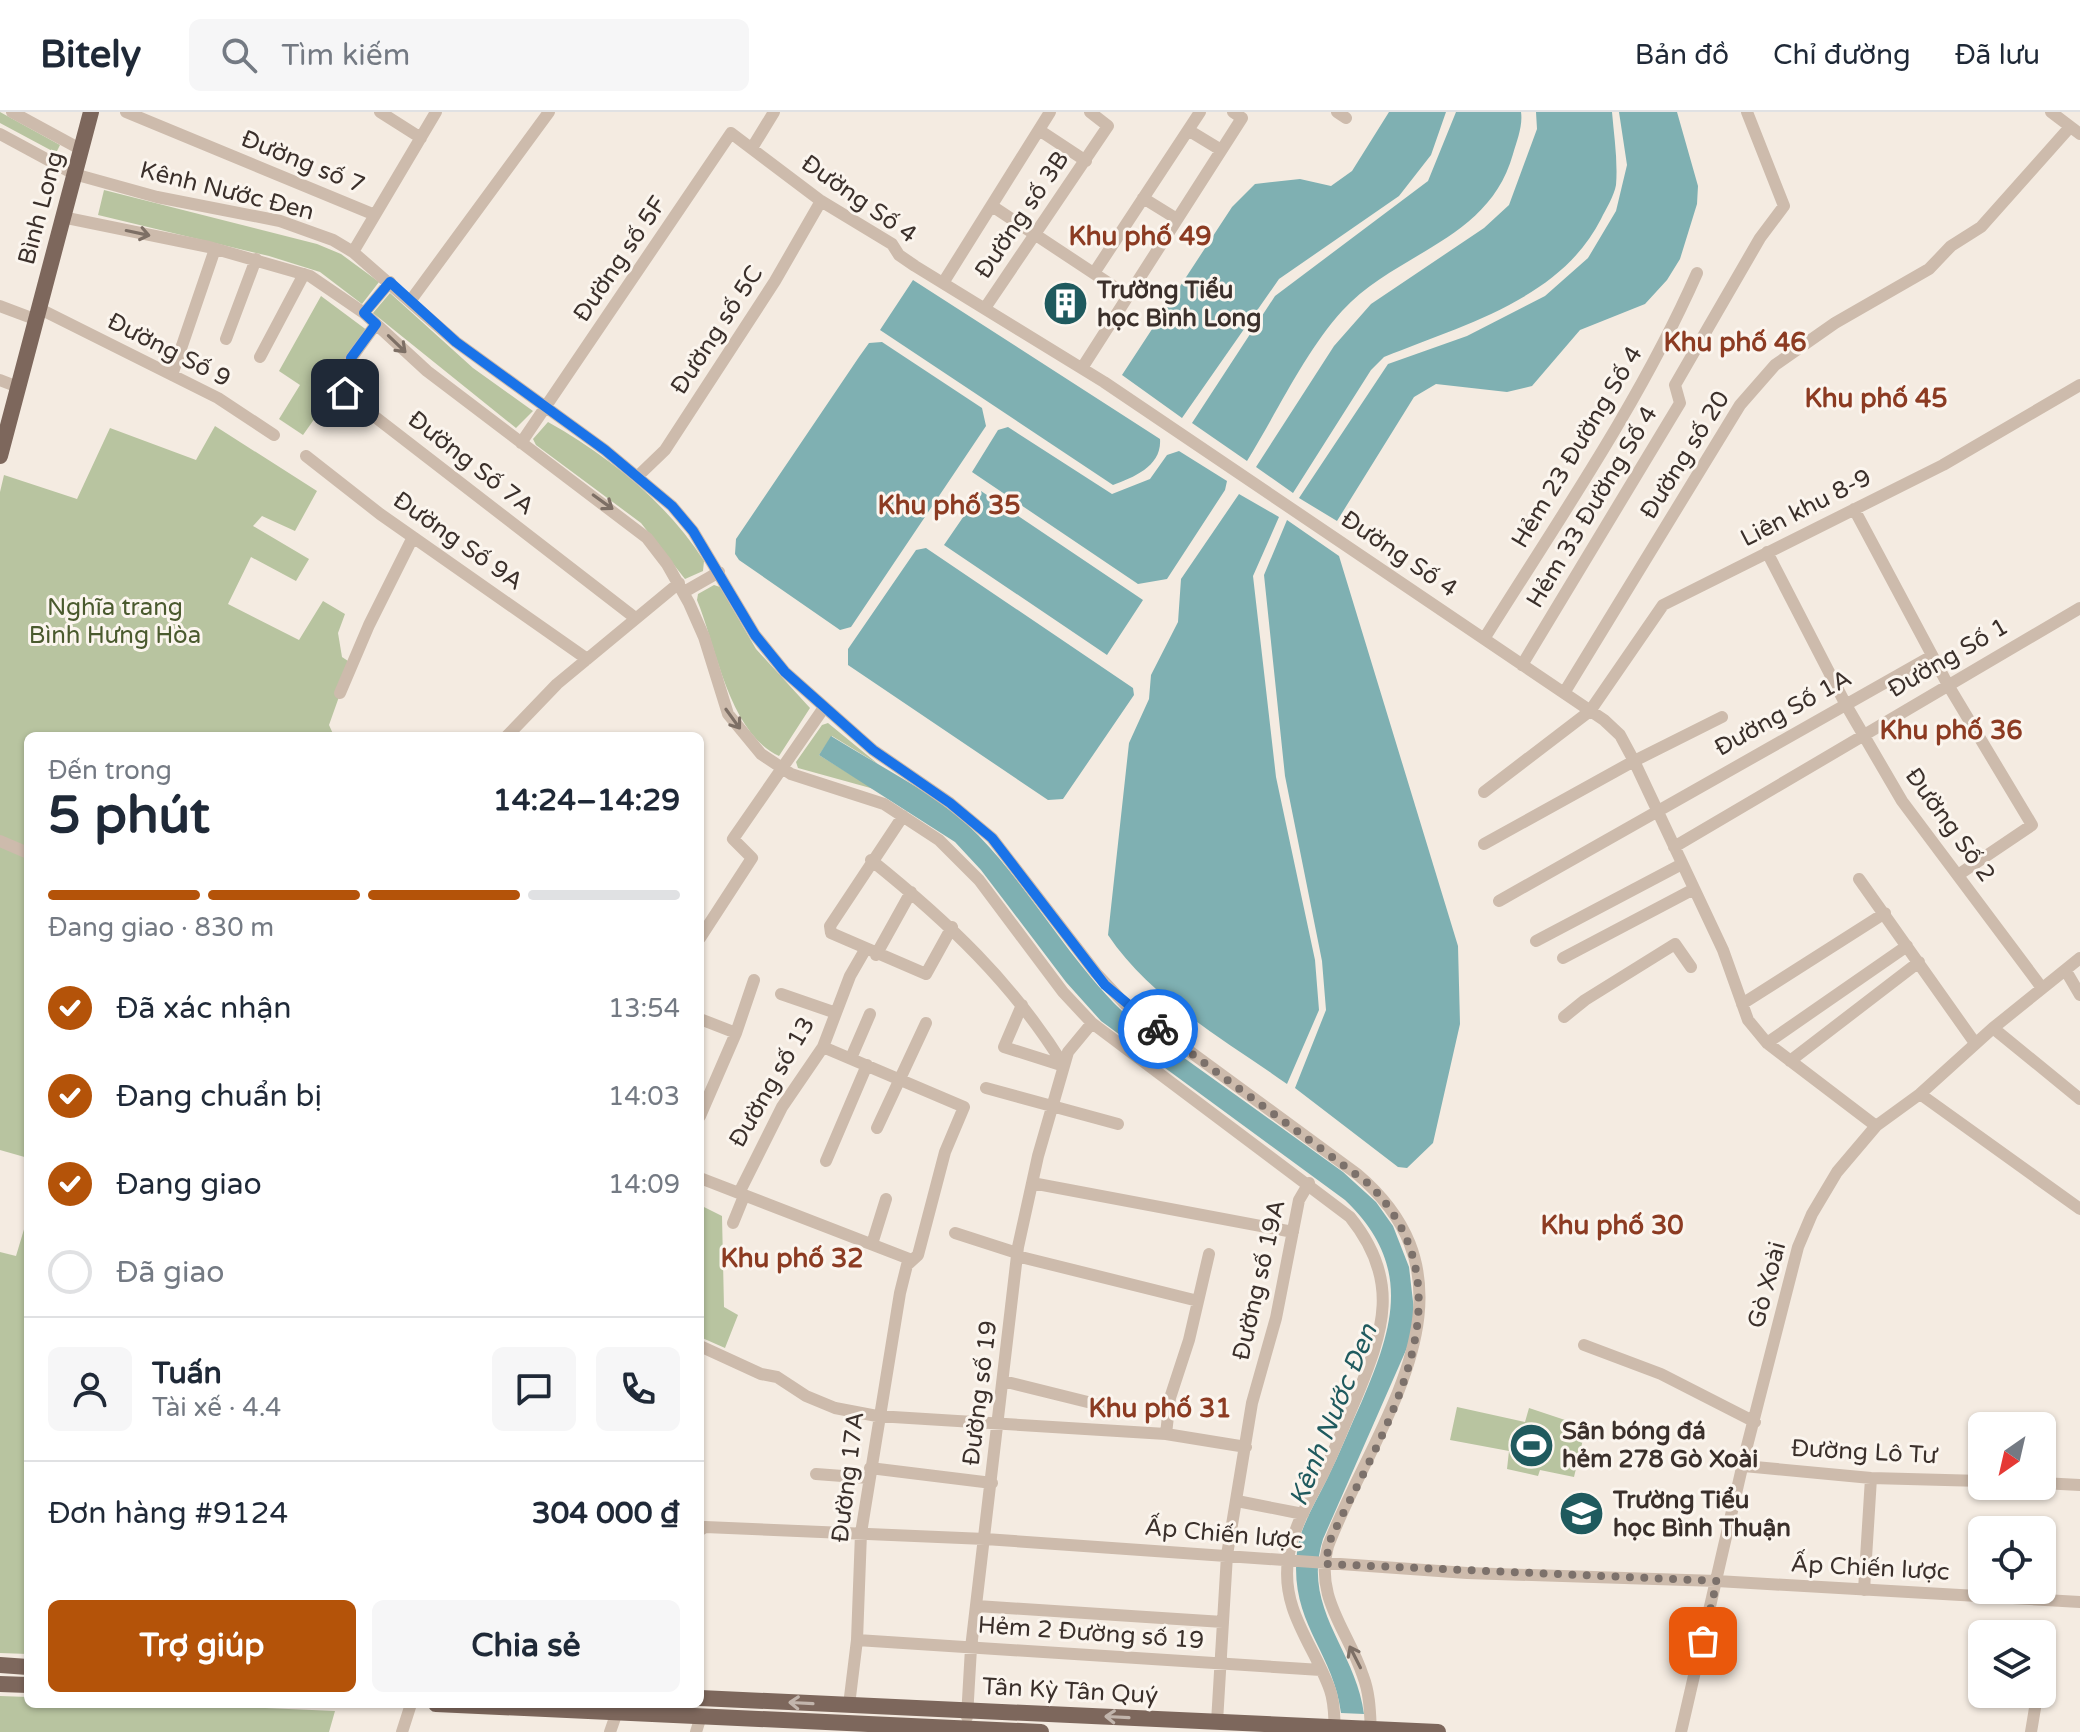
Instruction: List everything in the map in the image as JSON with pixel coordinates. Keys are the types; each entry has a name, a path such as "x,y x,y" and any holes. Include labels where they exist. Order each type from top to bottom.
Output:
{"main road":[{"name":"Bình Long","path":"0,456 91,112"},
{"path":"0,1665 24,1667"},
{"path":"0,1684 24,1685"},
{"name":"Tân Kỳ Tân Quý","path":"704,1698 1335,1730 1438,1732"},
{"name":"Tân Kỳ Tân Quý","path":"563,1708 627,1710 699,1724 1041,1732"}],"street":[{"path":"12,112 82,150"},
{"name":"Đường số 7","path":"126,112 375,215"},
{"path":"380,112 421,138"},
{"path":"353,252 436,112"},
{"path":"411,300 549,112"},
{"path":"752,148 774,112"},
{"path":"943,283 1050,112"},
{"name":"Đường số 3B","path":"985,308 1108,126 1090,112"},
{"path":"1094,273 1200,112"},
{"name":"Hẻm 33 Đường Số 4","path":"1522,665 1680,403 1675,385 1760,238 1784,206 1747,112"},
{"path":"2051,112 2075,130"},
{"path":"1082,368 1221,150 1238,115"},
{"path":"1039,130 1086,161"},
{"path":"1188,130 1221,150"},
{"name":"Đường số 20","path":"1564,693 1740,405 1775,365 1835,323 1929,269 1951,246 1981,227 2075,130"},
{"name":"Đường số 5F","path":"521,443 731,133 752,148"},
{"name":"Kênh Nước Đen","path":"0,134 74,174 157,197 280,221 333,240 353,252 456,342 638,476 687,522 763,646 823,709 992,838 1096,973 1125,1004 1357,1174 1377,1192 1397,1220 1411,1249 1419,1279 1417,1340 1322,1564 1331,1610 1366,1685 1371,1730"},
{"name":"Đường Số 4","path":"752,148 821,201 892,244 899,255 1082,368 1564,693 1620,735 1723,950 1748,1020 1767,1043 1876,1126"},
{"path":"1143,198 1177,219"},
{"name":"Đường số 5C","path":"638,476 665,450 775,281 821,201"},
{"path":"992,206 1128,296"},
{"path":"62,217 215,249 304,274 332,289 364,313 427,371 636,528 681,587 704,637 728,714 761,754 780,770 861,794 939,840 971,871 1063,992 1092,1023 1125,1051 1343,1210 1367,1241 1381,1275 1384,1307 1376,1350 1303,1514 1291,1562 1292,1610 1333,1701 1335,1730"},
{"path":"172,375 215,249"},
{"path":"226,339 256,259"},
{"name":"Hẻm 23 Đường Số 4","path":"1484,639 1627,409 1669,336 1697,273"},
{"path":"260,357 304,274"},
{"path":"364,313 390,282"},
{"name":"Đường Số 9","path":"0,306 38,314 172,375 218,398 274,435"},
{"name":"Đường Số 7A","path":"376,324 351,358 354,369 345,393 634,617"},
{"path":"0,380 18,387"},
{"name":"Liên khu 8-9","path":"1484,792 1590,711 1663,605 1943,465 2080,385"},
{"name":"Đường Số 9A","path":"306,456 413,537 587,659"},
{"path":"1854,509 1948,685 2032,825 1958,875"},
{"path":"340,693 369,625 413,537"},
{"name":"Đường Số 2","path":"1767,552 1846,705 1902,801 2042,988"},
{"path":"511,732 557,684 634,617 681,587 719,572"},
{"name":"Đường Số 1","path":"1674,847 1862,733 2080,608"},
{"name":"Đường Số 1A","path":"1499,901 1932,656"},
{"path":"704,932 752,858 733,839 823,709"},
{"path":"1484,844 1634,761 1722,717"},
{"path":"903,816 830,926 831,933 926,974 952,927"},
{"path":"0,841 24,851"},
{"path":"871,860 952,927 1022,1005 1064,1066"},
{"path":"1536,941 1682,864"},
{"path":"1859,879 1975,1043"},
{"path":"1563,958 1694,889"},
{"name":"Đường số 13","path":"733,1223 775,1119 823,1047 836,1013 870,952 911,892"},
{"path":"1742,1004 1885,913"},
{"path":"1564,1017 1585,1000 1675,944 1691,967"},
{"path":"1767,1043 1907,946"},
{"name":"Gò Xoài","path":"1681,1732 1798,1247 1812,1214 1837,1172 1876,1126 1920,1094 1975,1043 2080,958"},
{"path":"1790,1061 1919,962"},
{"path":"2066,971 2080,995"},
{"path":"704,1107 736,1033 754,980"},
{"path":"781,994 836,1013"},
{"path":"1022,1005 1004,1047 1064,1066"},
{"path":"851,1058 870,1014"},
{"path":"704,1021 736,1033"},
{"path":"877,1128 926,1023"},
{"name":"Đường số 19","path":"966,1729 971,1648 1017,1255 1032,1183 1068,1052 1092,1023"},
{"path":"1993,1028 2080,1099"},
{"path":"823,1047 898,1078"},
{"path":"826,1161 867,1065"},
{"name":"Đường 17A","path":"849,1705 857,1640 861,1533 877,1416 900,1293 907,1265 918,1255 945,1152 964,1107 898,1078"},
{"path":"986,1088 1118,1124"},
{"path":"1920,1094 2079,1207"},
{"path":"704,1180 912,1260"},
{"path":"1032,1183 1293,1232"},
{"name":"Đường số 19A","path":"1217,1722 1227,1555 1252,1403 1276,1318 1299,1200 1309,1183"},
{"path":"872,1244 886,1199"},
{"path":"955,1233 1017,1255 1198,1301"},
{"path":"1166,1434 1170,1398 1209,1254"},
{"path":"1584,1345 1661,1374 1755,1422"},
{"path":"704,1348 761,1374 777,1377 806,1396 835,1408 877,1416 998,1421 1166,1434 1246,1447"},
{"path":"1003,1381 1124,1411"},
{"name":"Đường Lô Tư","path":"1744,1466 1871,1478 1968,1481"},
{"path":"816,1474 870,1473 992,1483"},
{"path":"1864,1590 1871,1478"},
{"path":"2056,1484 2080,1485"},
{"path":"1237,1501 1303,1514"},
{"name":"Ấp Chiến lược","path":"704,1528 985,1539 1322,1564 1717,1581 2080,1602"},
{"path":"977,1606 1223,1622"},
{"name":"Hẻm 2 Đường số 19","path":"857,1640 1321,1670"},
{"path":"402,1732 410,1708"},
{"path":"2031,1732 2035,1708"},
{"path":"610,1732 627,1710"}],"green space":[{"path":"0,112 60,145 56,153 0,123"},
{"path":"104,190 317,244 341,254 379,282 362,304 320,272 269,256 98,215"},
{"path":"390,293 473,368 533,411 516,428 373,313"},
{"path":"321,296 368,331 343,364 349,370 303,435 279,419 300,385 279,371"},
{"path":"548,422 593,450 654,500 704,561 703,571 685,579 641,523 536,445 533,439"},
{"name":"Nghĩa trang Bình Hưng Hòa","path":"215,426 317,491 295,531 262,516 253,526 309,559 296,581 251,557 228,604 299,640 323,601 345,614 338,633 342,657 351,663 329,725 332,732 24,732 24,1157 0,1150 0,492 4,475 77,499 110,428 196,460"},
{"path":"714,585 720,587 756,649 810,708 779,756 762,745 748,728 726,687 697,600 698,594"},
{"path":"828,723 878,764 832,736 819,755 874,789 798,768 796,762 822,725"},
{"path":"704,1207 722,1216 724,1307 738,1315 725,1348 704,1339"},
{"path":"24,1229 24,1654 0,1653 0,1252 16,1256"},
{"name":"Sân bóng đá hẻm 278 Gò Xoài","path":"1457,1407 1525,1422 1529,1408 1586,1427 1574,1477 1540,1470 1538,1476 1507,1469 1509,1451 1450,1440"},
{"path":"0,1696 24,1697 24,1708 335,1711 329,1732 0,1732"}],"water":[{"path":"1389,112 1446,112 1431,155 1399,196 1279,279 1182,418 1122,375 1232,207 1255,184 1300,179 1331,186 1352,171"},
{"path":"1456,112 1521,112 1513,154 1501,183 1484,207 1439,243 1364,291 1342,311 1303,364 1247,461 1192,423 1275,296 1428,181"},
{"path":"1536,112 1612,112 1616,185 1601,219 1583,247 1561,270 1535,290 1476,321 1384,357 1371,370 1293,493 1256,467 1334,346 1371,304 1484,228 1509,205 1537,129"},
{"path":"1619,112 1677,112 1698,186 1697,204 1680,259 1667,280 1645,304 1580,330 1532,386 1507,392 1436,384 1414,397 1337,521 1299,498 1388,364 1467,336 1545,296 1588,258 1616,211 1627,165"},
{"path":"913,280 1160,439 1152,463 1138,474 1113,485 880,330"},
{"path":"882,342 982,408 986,426 851,627 840,630 739,560 735,554 736,539 869,343"},
{"path":"1008,427 1112,494 1150,479 1167,455 1179,451 1227,481 1225,490 1167,579 1138,584 972,472 998,430"},
{"path":"981,491 1143,600 1107,655 944,545"},
{"path":"1239,494 1279,517 1253,576 1276,777 1315,960 1319,1010 1287,1084 1167,999 1125,958 1108,935 1129,743 1149,699 1151,675 1178,622 1181,579"},
{"path":"1287,520 1339,556 1458,946 1460,1024 1433,1143 1407,1168 1398,1167 1295,1088 1326,1010 1322,961 1285,776 1264,575"},
{"path":"926,548 1133,688 1134,695 1063,799 1048,800 848,665 848,649 916,550"},
{"path":"831,736 927,794 962,820 999,858 1073,955 1134,1022 1343,1172 1376,1202 1393,1226 1409,1267 1414,1310 1410,1341 1323,1539 1318,1564 1324,1608 1351,1669 1364,1714 1341,1713 1330,1671 1305,1618 1296,1577 1297,1552 1305,1524 1341,1450 1373,1373 1389,1322 1389,1272 1381,1248 1367,1224 1345,1200 1101,1021 1066,982 981,870 955,842 819,755"}],"way so far":[{"path":"1158,1029 1369,1184 1391,1210 1411,1249 1417,1270 1421,1311 1415,1347 1377,1440 1331,1538 1325,1564 1467,1573 1717,1581 1703,1641"}],"place":[{"name":"Trường Tiểu học Bình Long","path":"1066,304"},
{"name":"Sân bóng đá hẻm 278 Gò Xoài","path":"1531,1445"},
{"name":"Trường Tiểu học Bình Thuận","path":"1582,1514"}],"district":[{"name":"Khu phố 49","path":"1140,236"},
{"name":"Khu phố 46","path":"1735,342"},
{"name":"Khu phố 45","path":"1876,398"},
{"name":"Khu phố 35","path":"949,505"},
{"name":"Khu phố 36","path":"1951,730"},
{"name":"Khu phố 30","path":"1612,1225"},
{"name":"Khu phố 32","path":"792,1258"},
{"name":"Khu phố 31","path":"1160,1408"}],"route":[{"path":"345,393 354,369 351,358 376,324 364,313 390,282 456,342 545,410 592,440 672,506 693,531 755,635 785,672 810,698 873,750 950,803 992,838 1105,985 1158,1029"}]}
